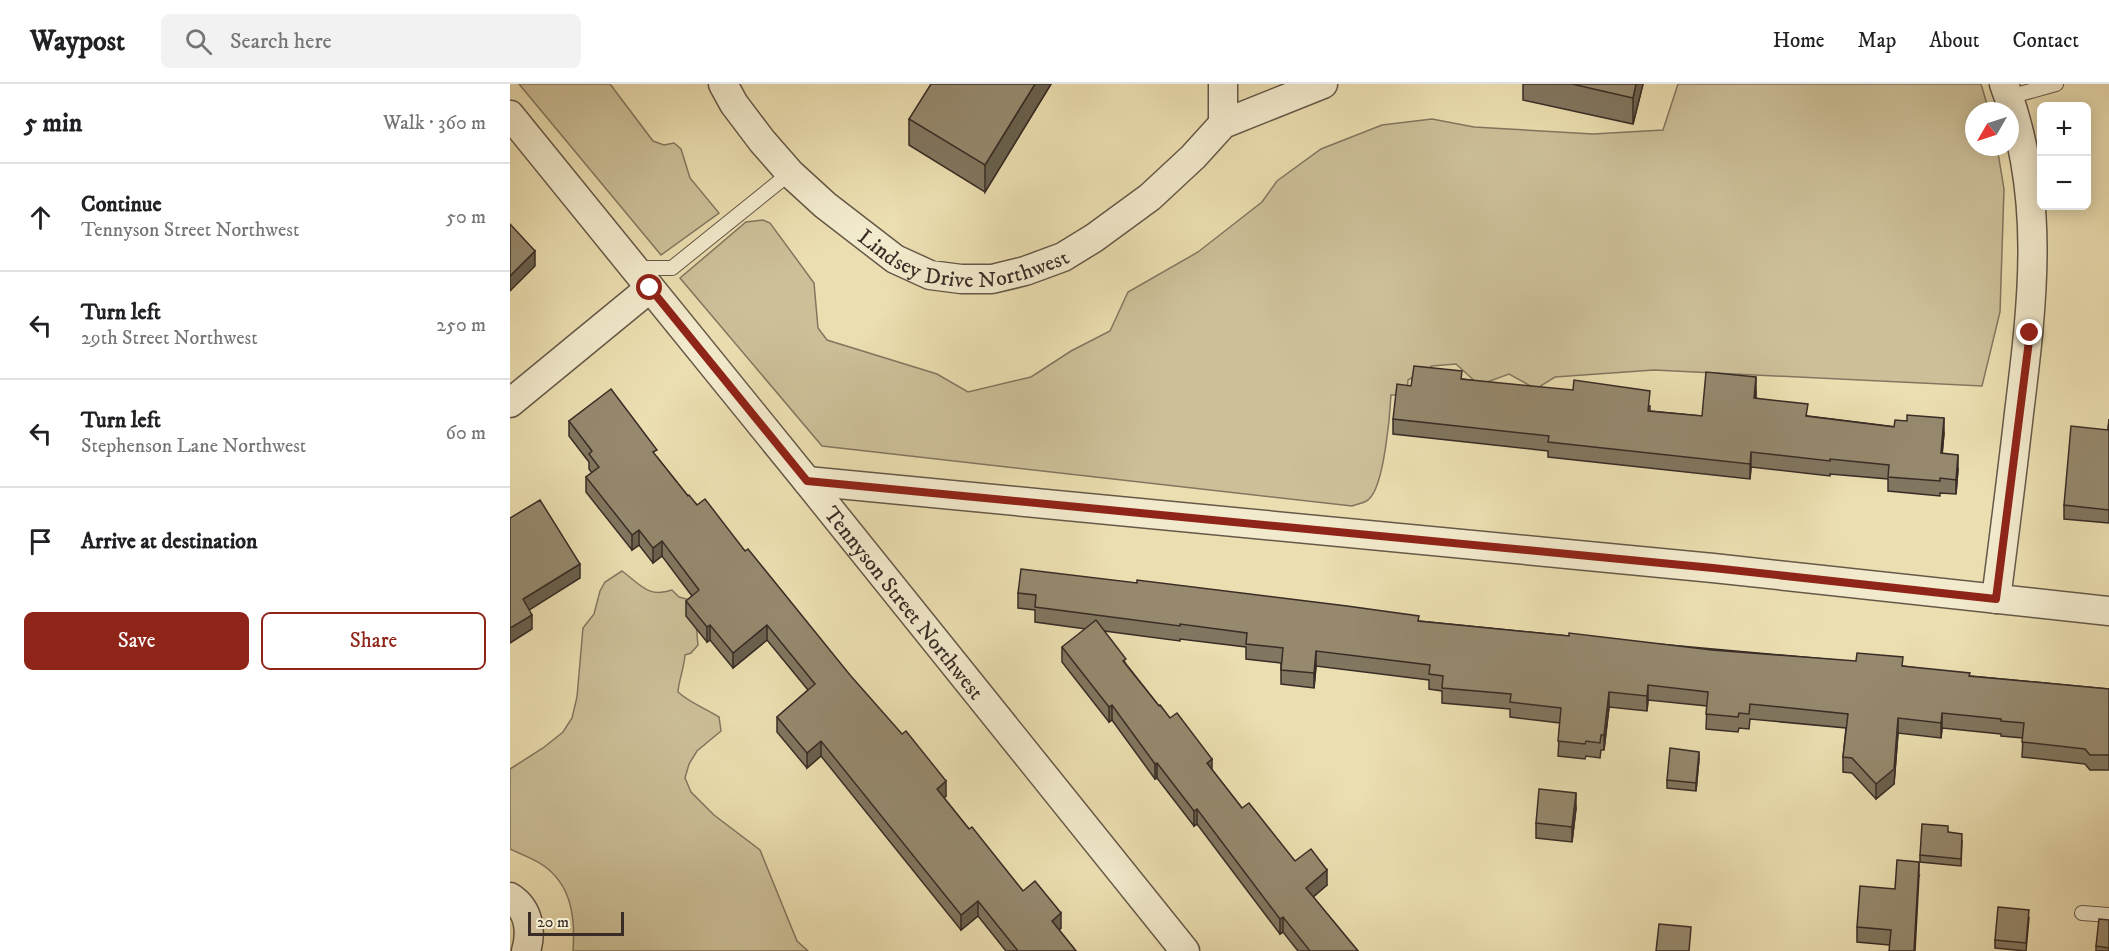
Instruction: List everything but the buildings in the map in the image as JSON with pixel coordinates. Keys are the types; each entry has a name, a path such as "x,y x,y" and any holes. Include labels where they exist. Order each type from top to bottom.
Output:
{"street":[{"name":"Lindsey Drive Northwest","path":"723,84 734,104 762,141 790,173 825,205 895,259 930,275 961,279 992,279 1026,271 1063,257 1094,238 1150,197 1193,157 1223,124 1323,84"},
{"path":"1223,84 1223,124"},
{"path":"1996,599 2030,333 2034,262 2034,236 2025,160 2007,91"},
{"name":"Tennyson Street Northwest","path":"510,116 1185,951"},
{"path":"510,403 642,278"},
{"path":"807,481 1701,567 2109,610"},
{"path":"510,897 524,912 529,926 526,951"}],"lane":[{"path":"2007,91 2056,84"},
{"path":"642,278 672,268 790,173"},
{"path":"2082,913 2109,915"}],"shaded area":[{"path":"519,84 610,84 653,141 664,145 674,143 681,149 690,178 719,213 661,255"},
{"path":"1678,84 1981,84 1986,102 1965,102 1965,156 1998,156 2004,189 2000,312 1982,386 1654,370 1555,377 1536,389 1509,374 1479,385 1456,364 1432,366 1408,380 1407,395 1391,395 1379,480 1368,500 1352,506 822,446 680,278 746,222 763,220 770,223 814,283 818,328 827,340 937,374 968,392 1031,377 1071,351 1110,331 1128,292 1198,252 1262,202 1277,181 1321,149 1382,125 1432,119 1474,127 1593,134 1663,130"},
{"path":"622,571 645,589 657,592 672,590 679,597 694,601 698,645 691,653 685,655 678,692 719,717 721,731 697,751 689,764 685,778 691,792 714,815 760,850 797,941 808,951 573,951 573,917 563,886 544,866 510,849 510,769 563,732 572,718 577,697 583,628 594,614 600,591 605,582"}],"route":[{"path":"650,288 807,481 1713,568 1996,599 2030,333"}]}
